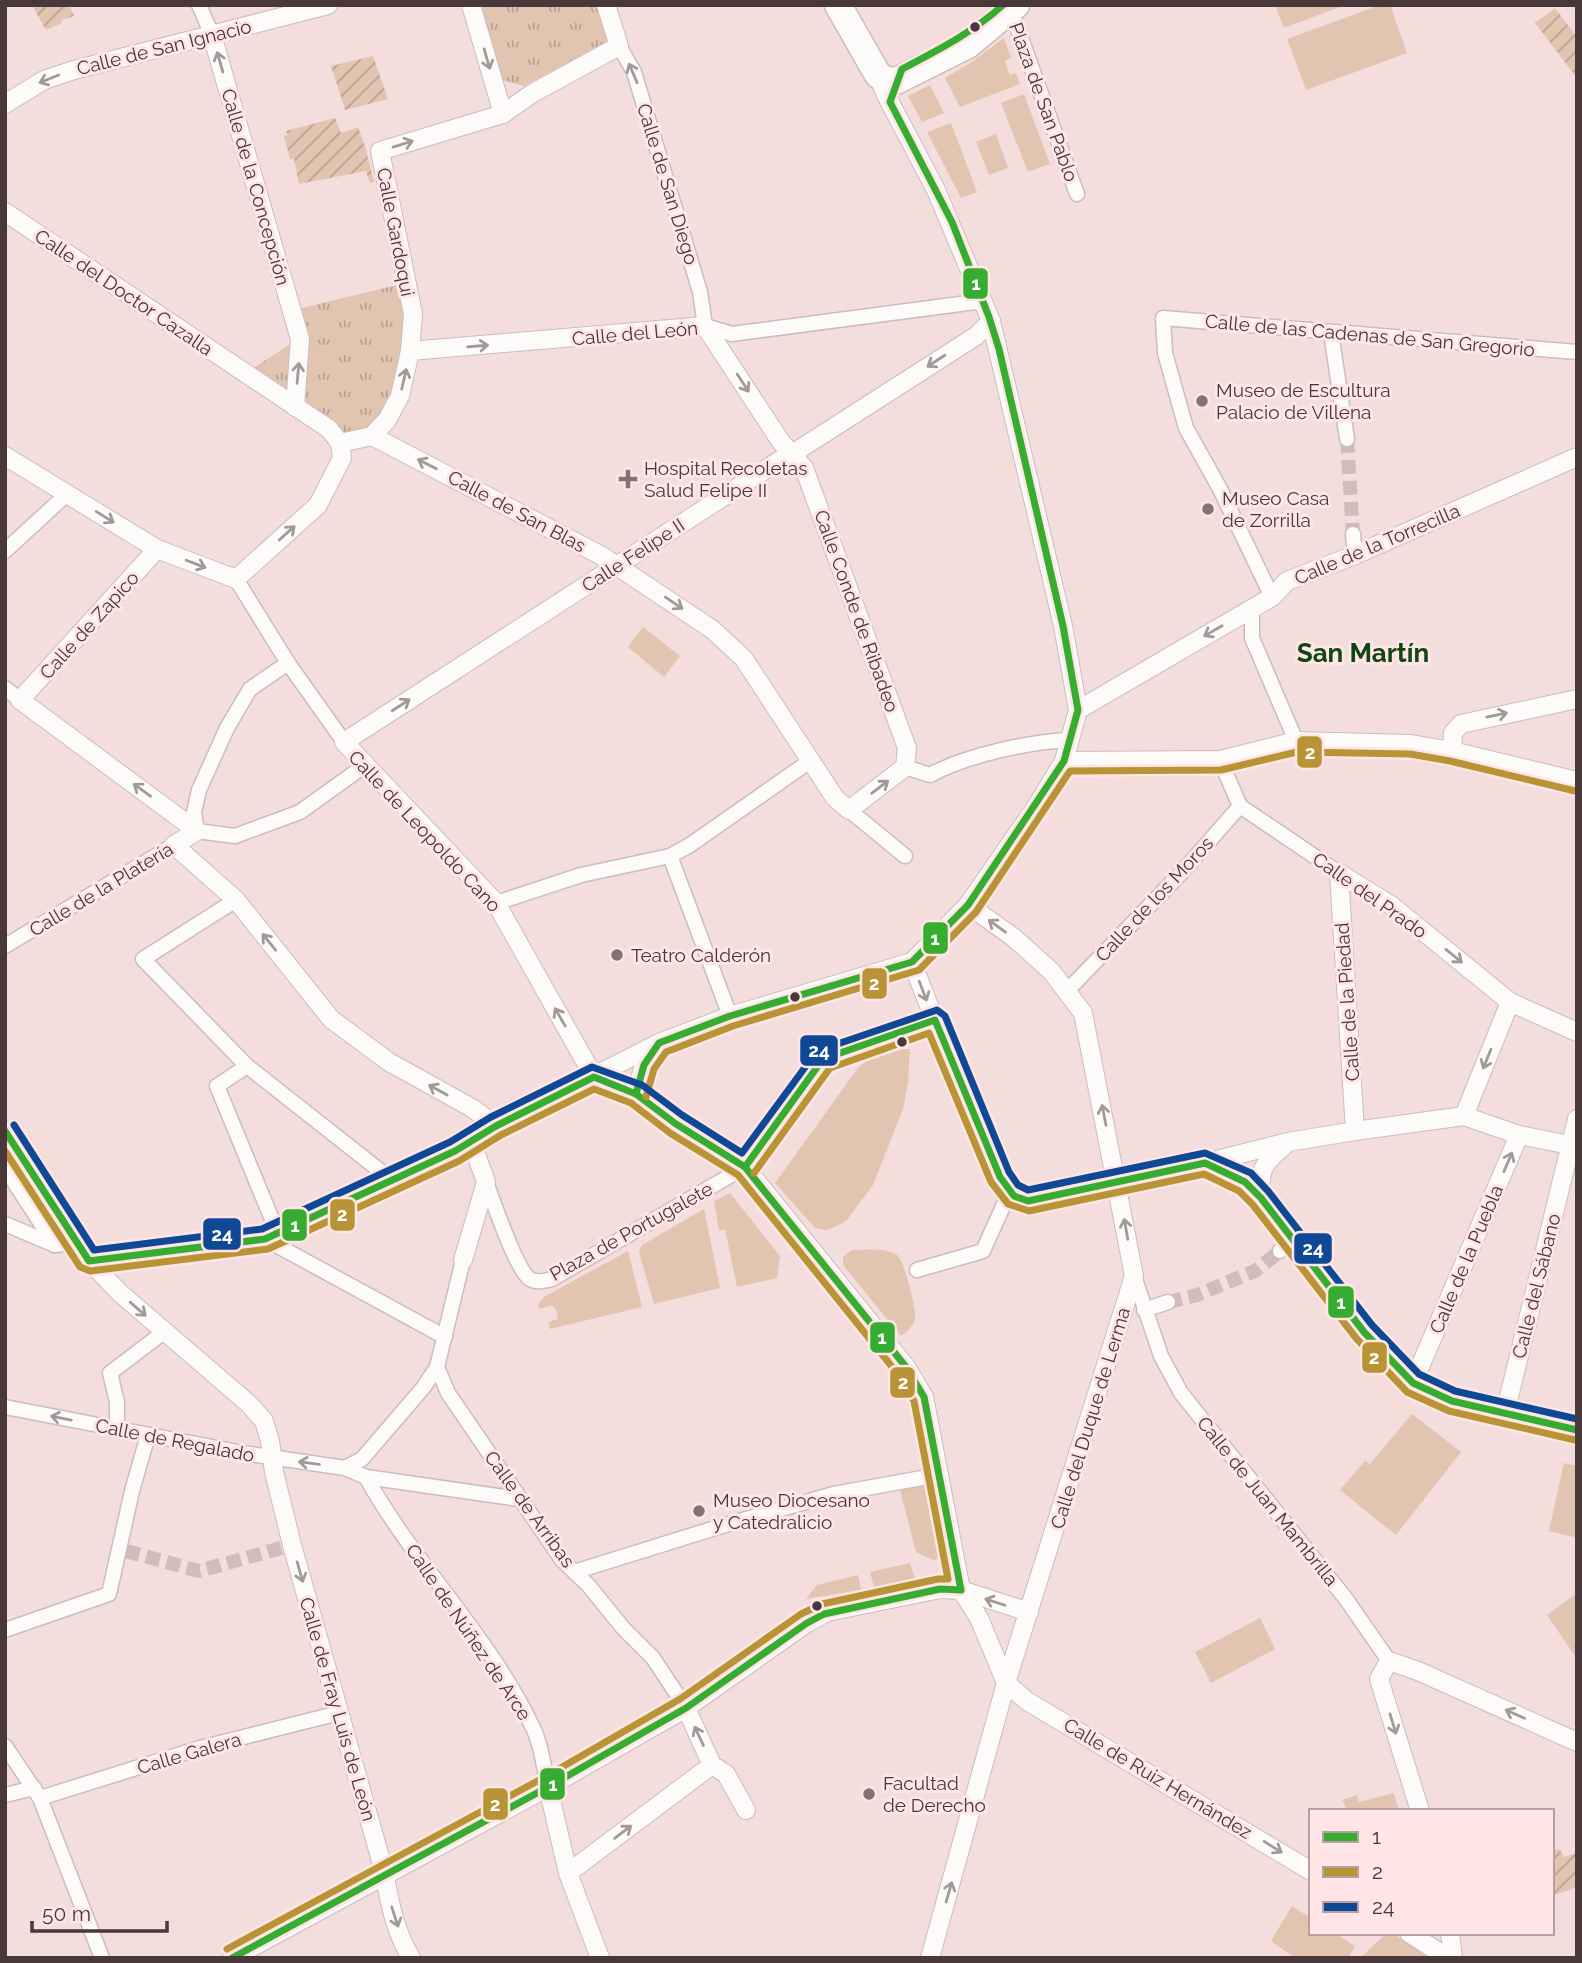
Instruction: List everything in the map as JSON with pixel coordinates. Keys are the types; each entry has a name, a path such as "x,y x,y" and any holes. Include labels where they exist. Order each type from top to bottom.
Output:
{"main road":[{"path":"838,5 854,35 888,86"},
{"name":"Plaza de San Pablo","path":"888,86 968,46 1010,7"}],"street":[{"path":"199,5 212,34"},
{"name":"Calle de San Ignacio","path":"5,104 44,80 75,70 328,5"},
{"path":"471,5 503,114 533,93 619,46 606,5"},
{"name":"Plaza de San Pablo","path":"1010,7 1077,194"},
{"name":"Calle de la Concepción","path":"212,34 300,339 295,407"},
{"name":"Calle de San Diego","path":"619,46 634,72 700,292 705,326"},
{"path":"89,1261 271,1237 472,1143 496,1126 659,1043 730,1016 912,962 968,905 1038,804 1064,761 1078,710 1063,626 991,321 936,190 888,86"},
{"name":"Calle Gardoqui","path":"410,351 413,314 380,151 503,114"},
{"name":"Calle del Doctor Cazalla","path":"5,212 329,429 340,443"},
{"name":"Calle del León","path":"410,351 705,326 732,334 983,301"},
{"name":"Calle de las Cadenas de San Gregorio","path":"1272,597 1220,489 1185,428 1165,353 1163,318 1577,352"},
{"name":"Calle Felipe II","path":"344,742 777,461 976,336 991,321"},
{"name":"Calle Conde de Ribadeo","path":"705,326 781,442 804,468 907,748 906,764"},
{"path":"1331,332 1347,439"},
{"path":"5,456 157,549 236,579 318,505 342,458 340,443 372,436 387,420 400,396 410,351"},
{"name":"Calle de San Blas","path":"372,436 586,546 713,630 744,659 835,798 849,810"},
{"name":"Calle de la Torrecilla","path":"1078,710 1272,597 1287,581 1354,555 1577,457"},
{"path":"5,551 67,494"},
{"path":"1353,534 1354,555"},
{"name":"Calle de Zapico","path":"13,701 157,549"},
{"name":"Calle de Leopoldo Cano","path":"236,579 288,663 344,742 496,903 594,1077"},
{"path":"1252,609 1252,638 1296,741"},
{"path":"197,831 194,812 199,790 227,728 250,689 288,663"},
{"path":"5,688 13,701 197,831 235,836 300,812 364,766"},
{"path":"1452,751 1453,733 1461,724 1577,699"},
{"path":"905,856 849,810 906,764 930,775 946,767 1037,742 1069,740"},
{"path":"1064,761 1220,760 1296,741 1411,744 1577,781"},
{"path":"1220,760 1240,806"},
{"path":"496,903 581,875 670,856 690,845 810,761"},
{"name":"Calle del Prado","path":"1240,806 1339,873 1392,905 1510,1002 1577,1032"},
{"name":"Calle de los Moros","path":"1067,991 1183,871 1240,806"},
{"name":"Calle de la Platería","path":"5,946 197,831"},
{"path":"174,845 236,900 331,1019 389,1062 472,1108 496,1126"},
{"path":"670,856 730,1016"},
{"name":"Calle de la Piedad","path":"1339,873 1355,1130"},
{"path":"236,900 143,959 247,1066 393,1181"},
{"name":"Calle de Juan Mambrilla","path":"968,905 1013,937 1051,971 1083,1013 1118,1182 1134,1276 1161,1356 1181,1392 1346,1598 1389,1661"},
{"path":"912,962 967,1103 1000,1177 1017,1199 1028,1201 1205,1163 1288,1142 1464,1116 1519,1135 1570,1145"},
{"path":"1464,1116 1510,1002"},
{"path":"745,1167 823,1059 935,1020"},
{"path":"636,1094 644,1065 659,1043"},
{"path":"247,1066 217,1086 271,1237 444,1337"},
{"path":"594,1077 636,1094 676,1124 745,1167 905,1367 924,1396 936,1475 961,1590 979,1618 1006,1683"},
{"name":"Calle del Sábano","path":"1505,1413 1577,1119"},
{"name":"Calle de Fray Luis de León","path":"5,1131 89,1261 120,1293 249,1404 264,1421 288,1546 386,1875 388,1898 411,1958"},
{"name":"Calle de la Puebla","path":"1413,1383 1519,1135"},
{"path":"1261,1198 1261,1172 1268,1159 1288,1142"},
{"path":"345,1468 362,1459 438,1367 463,1260 486,1182 472,1143"},
{"path":"1205,1163 1245,1182 1261,1198 1286,1245 1413,1383 1452,1401 1577,1430"},
{"name":"Plaza de Portugalete","path":"486,1182 520,1267 530,1279 541,1282 552,1279 745,1167"},
{"path":"5,1168 55,1245"},
{"path":"917,1270 983,1251 1010,1193"},
{"path":"5,1224 55,1245 77,1242"},
{"name":"Calle del Duque de Lerma","path":"930,1958 1006,1683 1134,1276"},
{"path":"1144,1310 1168,1302"},
{"path":"117,1429 117,1402 110,1373 164,1332"},
{"name":"Calle de Arribas","path":"438,1367 449,1393 562,1560 653,1658 686,1708"},
{"name":"Calle de Regalado","path":"5,1407 345,1468 366,1477 519,1499"},
{"path":"5,1630 109,1594 123,1550 132,1491 148,1434"},
{"path":"574,1572 834,1494 936,1475"},
{"name":"Calle de Núñez de Arce","path":"366,1477 380,1503 509,1685 536,1732 568,1873 600,1958"},
{"path":"232,1958 548,1787 686,1708 782,1640 827,1612 940,1589 961,1590 1029,1612"},
{"path":"988,1643 1016,1651"},
{"path":"1419,1809 1379,1679 1389,1661 1419,1671 1577,1742"},
{"name":"Calle de Ruiz Hernández","path":"1006,1683 1027,1701 1309,1870"},
{"path":"686,1708 712,1765 726,1774 746,1810"},
{"name":"Calle Galera","path":"5,1795 37,1793 339,1713"},
{"path":"5,1746 37,1793 102,1958"},
{"path":"568,1873 712,1765"},
{"path":"1412,1935 1450,1958"},
{"path":"1450,1935 1450,1958"}],"green space":[{"path":"32,5 69,5 74,16 61,20 62,23 46,30"},
{"path":"480,5 597,5 608,41 524,86 502,80"},
{"path":"1275,5 1345,5 1284,28"},
{"path":"1380,5 1390,5 1407,53 1306,90 1287,39"},
{"path":"1555,8 1577,37 1577,78 1535,23"},
{"path":"1004,38 1011,58 1005,61 1010,75 1016,73 1020,84 960,107 945,78"},
{"path":"373,56 388,99 345,110 331,66"},
{"path":"930,85 944,113 922,122 908,96"},
{"path":"1024,94 1050,164 1028,172 1001,103"},
{"path":"335,118 341,133 358,127 374,182 370,183 366,171 299,184 294,159 290,159 284,136 288,135 286,131"},
{"path":"951,123 977,192 961,198 927,132"},
{"path":"996,134 1008,168 989,175 976,142"},
{"path":"401,284 408,333 395,396 370,432 351,438 250,370 305,335 298,309"},
{"path":"643,627 680,656 664,677 628,647"},
{"path":"899,1049 910,1049 908,1083 903,1109 873,1185 846,1221 825,1230 815,1228 775,1183 858,1068 870,1057"},
{"path":"730,1193 780,1256 777,1278 737,1287 725,1229 719,1231 714,1201"},
{"path":"704,1209 720,1288 654,1304 639,1252 642,1245"},
{"path":"852,1250 887,1251 900,1259 915,1314 910,1329 901,1336 843,1265 843,1257"},
{"path":"628,1251 642,1307 550,1329 548,1322 558,1319 552,1305 540,1309 538,1305 544,1297"},
{"path":"1412,1414 1461,1452 1396,1535 1340,1490 1365,1461 1370,1464"},
{"path":"1564,1463 1577,1466 1577,1538 1549,1531"},
{"path":"928,1484 943,1544 943,1549 935,1561 916,1552 900,1490"},
{"path":"910,1563 916,1582 874,1587 870,1572"},
{"path":"858,1575 861,1590 806,1599 817,1585"},
{"path":"1577,1593 1577,1659 1547,1615"},
{"path":"1260,1618 1275,1649 1211,1683 1195,1652"},
{"path":"1394,1793 1398,1809 1347,1809 1342,1800 1357,1795 1359,1802"},
{"path":"1559,1849 1564,1857 1577,1853 1577,1887 1554,1895 1554,1850"},
{"path":"1292,1906 1309,1917 1309,1935 1338,1935 1355,1946 1348,1958 1295,1958 1271,1941"},
{"path":"1385,1935 1395,1935 1430,1958 1360,1958"}],"tunnel":[{"path":"1347,439 1353,534"},
{"path":"1168,1302 1197,1295 1255,1271 1280,1251"},
{"path":"126,1551 199,1571 285,1547"}],"transit line":[{"name":"1","path":"636,1094 644,1065 659,1043 730,1016 912,962 968,905 1064,761 1078,710 1063,626 999,349 952,222 890,102 902,69 967,33 1003,5"},
{"name":"2","path":"646,1097 654,1069 666,1052 733,1026 919,970 976,912 1070,771 1221,770 1297,752 1410,754 1575,791"},
{"name":"24","path":"14,1125 94,1250 262,1229 450,1142 491,1117 592,1067 642,1085 682,1115 742,1153 817,1051 937,1010 945,1016 1009,1172 1018,1185 1028,1190 1205,1153 1251,1173 1372,1325 1419,1374 1455,1391 1577,1419"},
{"name":"1","path":"745,1167 823,1059 935,1020 1000,1177 1014,1196 1028,1201 1205,1163 1245,1182 1261,1198 1364,1332 1413,1383 1452,1401 1577,1430"},
{"name":"2","path":"754,1173 830,1068 929,1033 991,1182 1008,1204 1029,1211 1204,1174 1239,1191 1253,1205 1356,1338 1407,1392 1449,1411 1575,1440"},
{"name":"1","path":"5,1131 89,1261 265,1239 455,1151 496,1126 594,1077 636,1094 676,1124 745,1167 906,1367 924,1397 961,1590 940,1589 824,1614 807,1623 686,1708 548,1787 232,1958"},
{"name":"2","path":"5,1151 80,1267 90,1271 268,1249 459,1161 501,1135 594,1089 631,1103 670,1133 738,1175 897,1373 914,1401 948,1579 822,1604 801,1614 680,1699 543,1778 227,1949"}],"place":[{"name":"Museo de Escultura Palacio de Villena","path":"1202,401"},
{"name":"Hospital Recoletas Salud Felipe II","path":"628,479"},
{"name":"Museo Casa de Zorrilla","path":"1208,509"},
{"name":"Teatro Calderón","path":"617,955"},
{"name":"Museo Diocesano y Catedralicio","path":"699,1511"},
{"name":"Facultad de Derecho","path":"869,1794"}],"district":[{"name":"San Martín","path":"1363,653"}]}
